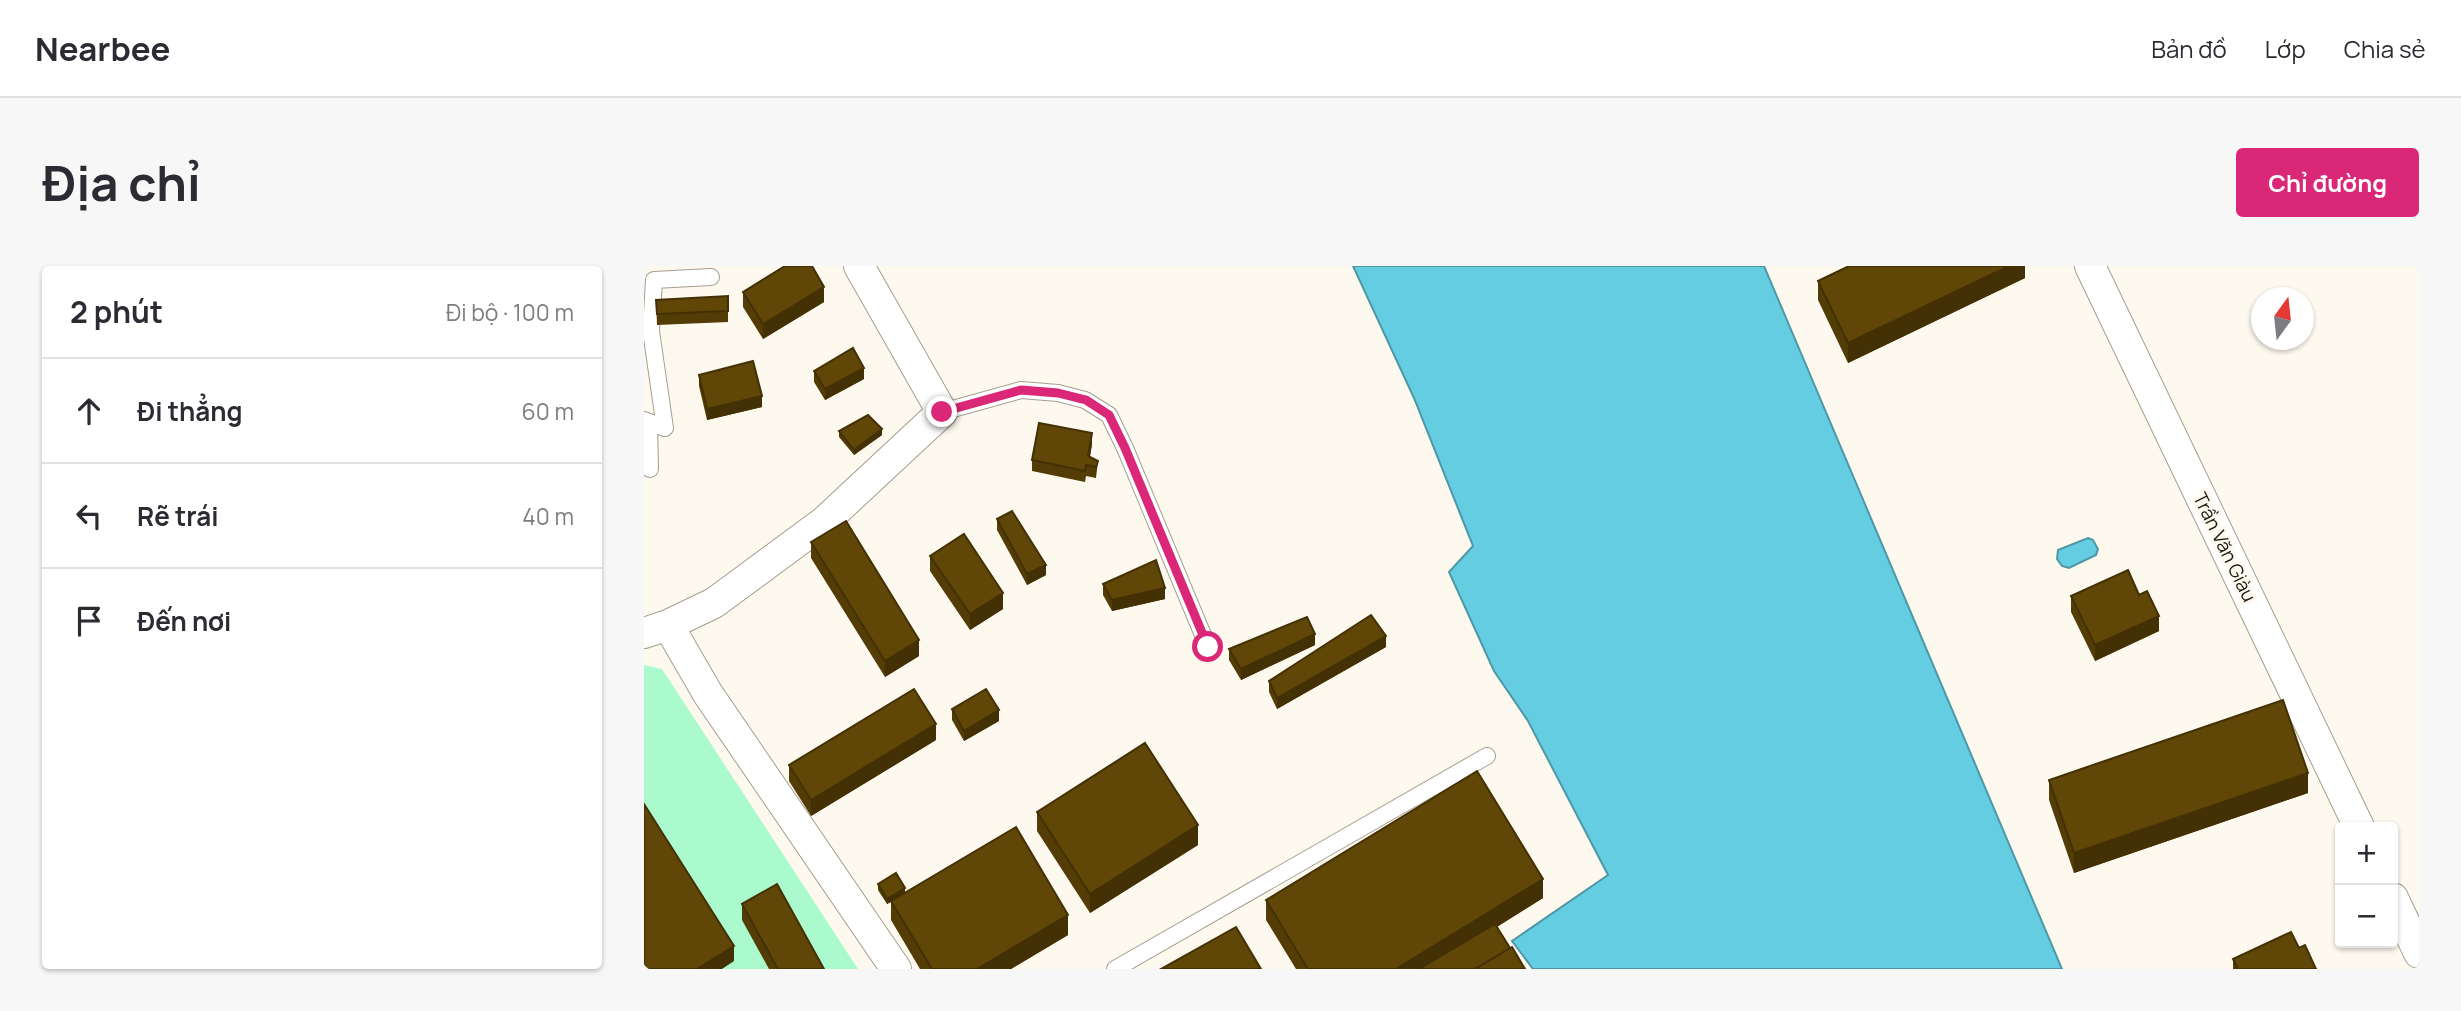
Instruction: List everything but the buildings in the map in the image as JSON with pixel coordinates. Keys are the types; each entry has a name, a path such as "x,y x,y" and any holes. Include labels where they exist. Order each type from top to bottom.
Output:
{"street":[{"path":"859,266 942,412 825,521 714,603 656,629 708,694 896,969"},
{"name":"Trần Văn Giàu","path":"2090,266 2357,822"},
{"path":"2398,909 2419,953"}],"lane":[{"path":"650,470 647,421 665,428 651,331 654,280 711,277"},
{"path":"942,412 1021,390 1058,393 1086,400 1109,415 1208,647"},
{"path":"1115,969 1487,756"}],"green space":[{"path":"644,665 662,669 858,969 644,969"}],"water":[{"path":"1353,266 1764,266 2062,969 1533,969 1512,941 1608,875 1528,721 1494,671 1449,572 1473,546 1414,398"},
{"path":"2088,538 2093,540 2098,549 2096,555 2069,568 2062,566 2057,559 2058,550"}],"route":[{"path":"942,412 1021,390 1058,393 1086,400 1109,415 1208,647"}]}
